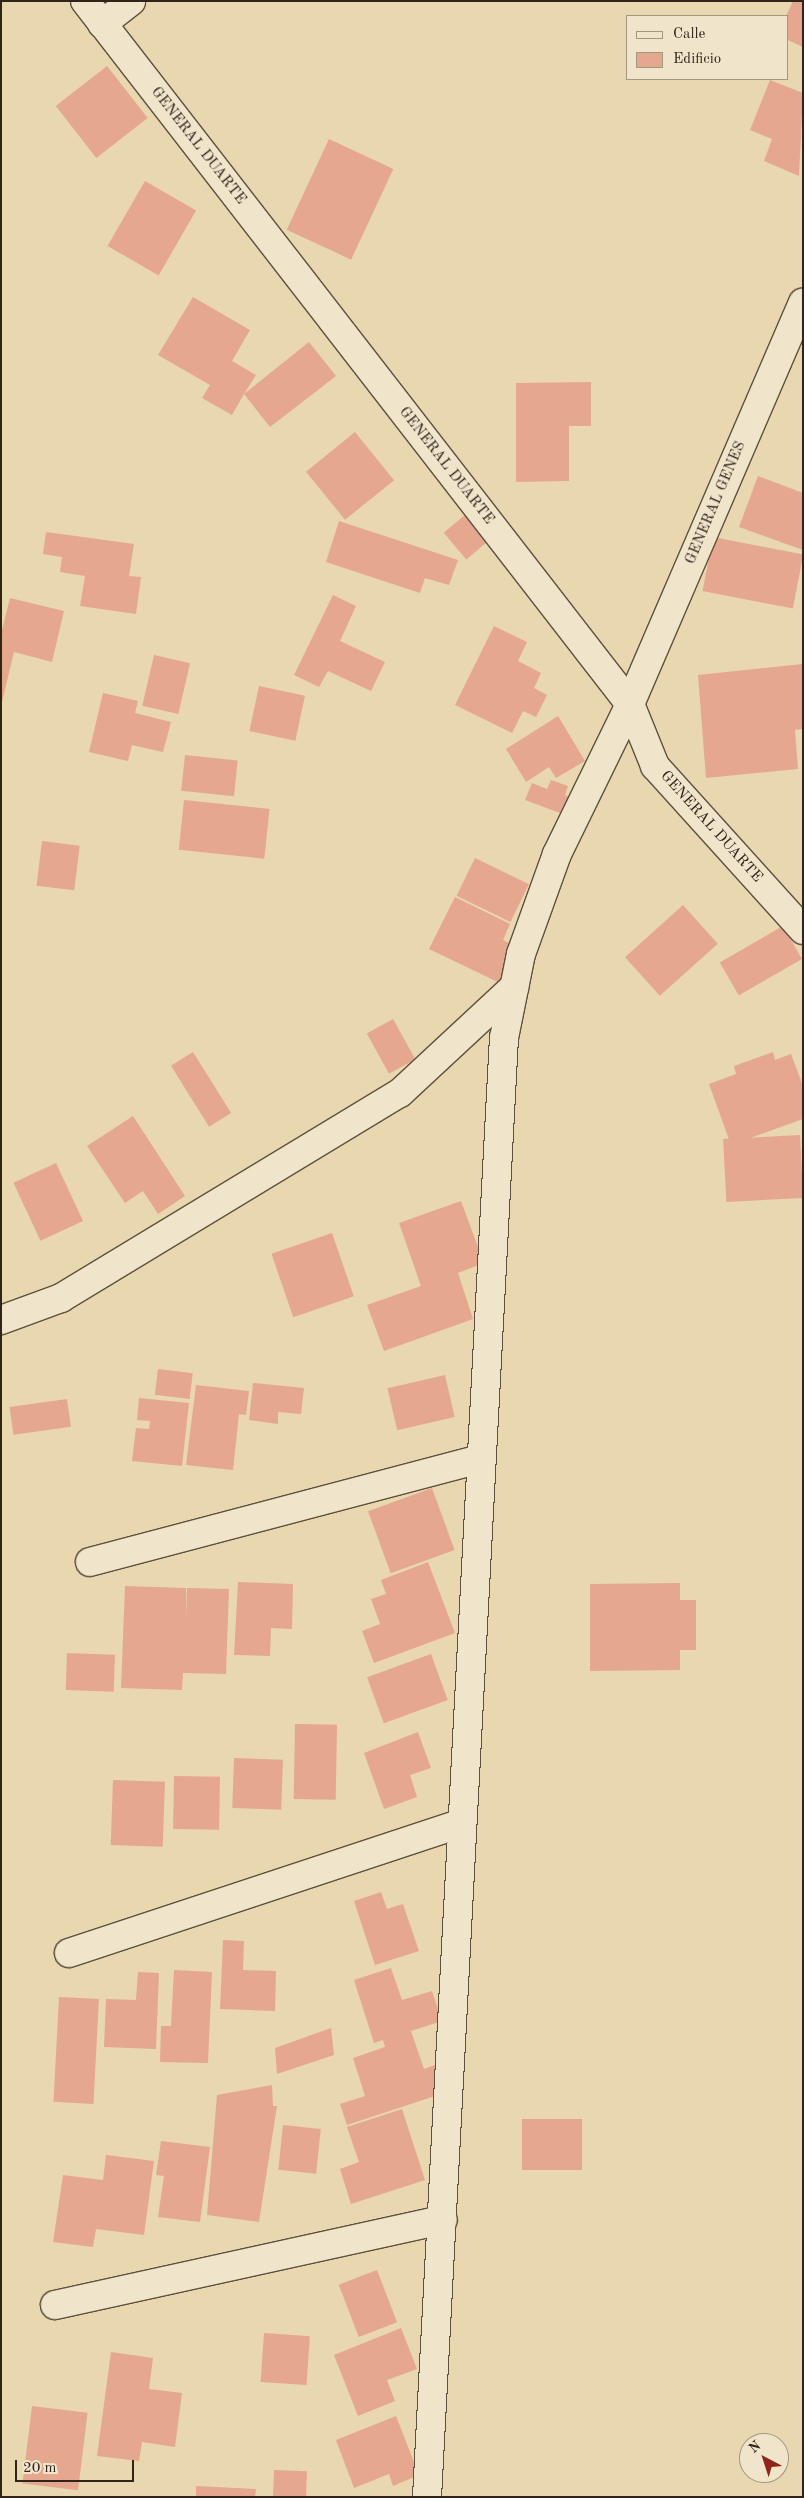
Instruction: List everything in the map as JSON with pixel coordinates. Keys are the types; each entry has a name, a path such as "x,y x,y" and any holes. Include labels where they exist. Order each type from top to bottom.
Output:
{"street":[{"name":"GENERAL DUARTE","path":"85,1 630,704 655,766 803,930"},
{"path":"102,24 131,1"},
{"name":"GENERAL GENES","path":"428,2497 443,2220 460,1824 504,1038 521,954 557,854 630,704 803,303"},
{"path":"1,1320 61,1298 400,1093 514,987"},
{"path":"90,1562 480,1459"},
{"path":"69,1953 460,1824"},
{"path":"55,2305 443,2220"}],"building":[{"path":"793,1 803,1 803,47 789,40 789,15 786,15"},
{"path":"107,66 148,118 96,158 56,106"},
{"path":"770,80 803,93 799,176 764,161 772,139 750,130"},
{"path":"329,139 393,169 351,260 287,230"},
{"path":"145,181 196,210 159,275 108,246"},
{"path":"193,297 250,330 232,361 256,375 232,415 202,398 210,385 158,355"},
{"path":"309,342 336,376 270,427 244,394"},
{"path":"591,382 591,426 569,426 569,481 516,482 516,383"},
{"path":"355,432 394,480 345,520 306,472"},
{"path":"758,476 803,493 803,550 739,527"},
{"path":"466,514 488,541 466,559 444,533"},
{"path":"339,521 458,560 449,585 425,578 420,593 326,562"},
{"path":"46,532 134,544 129,576 141,577 136,614 80,606 85,576 60,572 62,557 43,554"},
{"path":"713,537 803,554 793,609 703,591"},
{"path":"333,595 356,606 340,641 385,662 371,691 328,671 319,687 294,675"},
{"path":"10,598 64,611 52,662 14,652 2,702 1,634"},
{"path":"494,626 527,642 518,661 541,673 534,688 547,695 536,717 523,711 512,733 455,705"},
{"path":"154,655 190,663 178,714 142,706"},
{"path":"803,664 803,729 795,730 798,769 706,778 698,675"},
{"path":"259,686 305,696 295,741 249,731"},
{"path":"103,693 138,701 135,713 171,722 163,752 132,745 128,761 89,752"},
{"path":"558,716 585,761 556,778 549,767 526,782 506,749"},
{"path":"185,755 238,761 234,796 181,791"},
{"path":"551,780 568,786 565,795 574,799 568,816 525,800 532,783 547,789"},
{"path":"184,800 270,809 264,859 179,850"},
{"path":"42,841 80,846 74,890 37,886"},
{"path":"475,858 529,884 511,922 457,896"},
{"path":"455,897 510,924 503,940 519,948 502,984 429,949"},
{"path":"683,905 718,944 660,996 625,957"},
{"path":"783,926 802,959 739,995 720,962"},
{"path":"393,1019 415,1059 389,1074 367,1034"},
{"path":"193,1052 231,1113 209,1127 171,1066"},
{"path":"773,1052 775,1060 791,1054 803,1086 803,1119 731,1145 709,1084 736,1074 734,1066"},
{"path":"133,1116 185,1196 158,1214 143,1191 125,1203 87,1146"},
{"path":"800,1135 803,1198 726,1202 723,1139"},
{"path":"56,1163 83,1221 40,1241 13,1183"},
{"path":"461,1201 484,1263 458,1273 473,1319 384,1351 367,1305 421,1286 399,1223"},
{"path":"332,1233 354,1296 293,1317 271,1254"},
{"path":"158,1369 193,1373 190,1399 155,1395"},
{"path":"445,1375 455,1417 397,1430 388,1388"},
{"path":"253,1383 304,1388 301,1414 278,1412 278,1424 249,1420"},
{"path":"196,1385 249,1391 246,1415 239,1414 233,1470 186,1465"},
{"path":"139,1398 189,1403 182,1466 132,1461 136,1428 149,1429 150,1421 137,1420"},
{"path":"67,1399 71,1427 13,1435 10,1407"},
{"path":"432,1488 455,1550 391,1573 368,1511"},
{"path":"428,1562 455,1633 374,1663 362,1631 380,1624 371,1599 386,1594 381,1580"},
{"path":"238,1582 293,1584 292,1629 271,1628 270,1656 234,1655"},
{"path":"680,1583 680,1600 696,1600 696,1650 680,1650 680,1670 590,1671 590,1584"},
{"path":"125,1586 186,1588 186,1619 187,1588 229,1589 226,1674 183,1673 182,1690 121,1688"},
{"path":"67,1653 115,1655 114,1692 66,1690"},
{"path":"431,1654 448,1700 384,1723 367,1677"},
{"path":"295,1724 337,1725 336,1800 294,1799"},
{"path":"418,1732 431,1768 410,1775 417,1797 384,1809 364,1753"},
{"path":"234,1758 283,1760 281,1810 232,1808"},
{"path":"174,1776 220,1777 219,1830 173,1829"},
{"path":"113,1780 165,1782 163,1847 111,1845"},
{"path":"381,1892 387,1909 403,1904 419,1951 375,1965 354,1901"},
{"path":"223,1940 244,1941 243,1970 276,1971 275,2011 220,2009"},
{"path":"391,1968 402,2000 432,1991 442,2021 411,2031 424,2069 435,2065 444,2093 347,2125 340,2104 365,2096 353,2058 385,2047 383,2040 374,2043 354,1980"},
{"path":"174,1970 212,1972 208,2063 160,2062 161,2026 171,2026"},
{"path":"138,1972 159,1973 156,2049 104,2047 106,1999 136,2000"},
{"path":"59,1997 99,1999 93,2104 54,2102"},
{"path":"331,2028 334,2055 277,2074 275,2048"},
{"path":"272,2085 273,2106 277,2106 259,2222 207,2215 217,2095"},
{"path":"402,2109 425,2180 351,2204 340,2169 359,2162 347,2127"},
{"path":"522,2119 582,2119 582,2170 522,2170"},
{"path":"283,2125 321,2129 316,2174 278,2170"},
{"path":"161,2141 210,2147 200,2222 158,2217 164,2176 156,2175"},
{"path":"106,2155 154,2161 144,2235 96,2229 93,2247 53,2242 63,2175 103,2180"},
{"path":"377,2270 397,2322 359,2337 339,2285"},
{"path":"401,2328 417,2369 387,2380 395,2401 358,2416 334,2355"},
{"path":"264,2333 310,2336 306,2385 261,2382"},
{"path":"111,2352 153,2358 149,2389 182,2393 175,2447 142,2442 139,2461 97,2456"},
{"path":"32,2406 88,2413 78,2490 22,2483"},
{"path":"396,2416 419,2475 393,2486 389,2474 354,2488 336,2440"},
{"path":"274,2470 307,2471 306,2497 273,2497"},
{"path":"196,2486 256,2489 255,2497 196,2497"}]}
